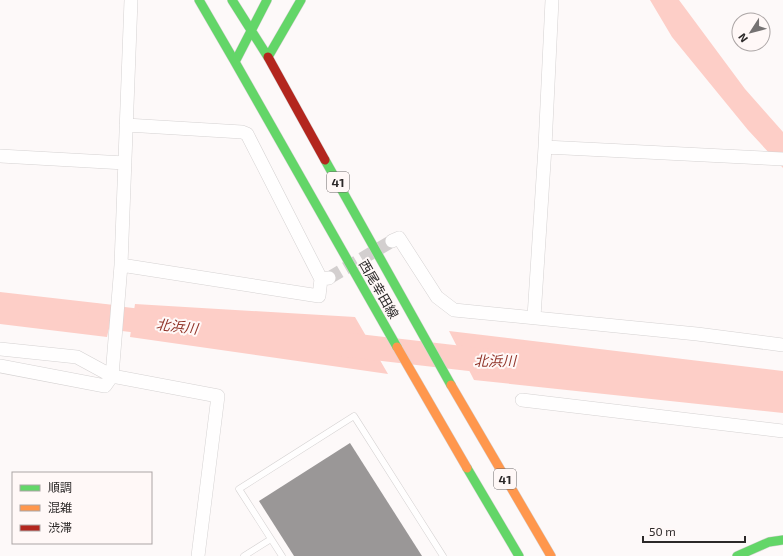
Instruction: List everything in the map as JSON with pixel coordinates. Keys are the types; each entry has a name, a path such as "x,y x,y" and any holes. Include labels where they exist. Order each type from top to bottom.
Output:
{"main road":[{"name":"西尾幸田線","path":"199,0 429,403 519,556"},
{"name":"西尾幸田線","path":"232,0 268,57 460,402 551,556"},
{"path":"235,62 250,30 267,0"},
{"path":"235,62 268,57 301,0"},
{"path":"737,556 769,542 783,540"}],"street":[{"path":"0,366 105,386 112,376 121,265 131,0"},
{"path":"534,317 545,147 552,0"},
{"path":"121,265 319,296 325,279 246,134 242,132 126,125"},
{"path":"545,147 783,159"},
{"path":"0,156 125,163"},
{"path":"392,241 399,238 437,297 454,310 697,334 783,345"},
{"path":"0,349 77,357 112,376 218,396 198,556"},
{"path":"522,400 783,431"}],"lane":[{"path":"282,556 239,489 354,416 443,556"},
{"path":"244,556 271,539"}],"water":[{"path":"650,0 679,0 745,89 783,132 783,168 748,130 672,37"},
{"path":"0,292 114,305 107,337 0,324"},
{"name":"北浜川","path":"135,304 355,317 388,374 130,337"},
{"name":"北浜川","path":"449,331 783,371 783,413 474,380"}],"building":[{"path":"350,443 422,556 294,556 259,501"}],"waterway":[{"name":"北浜川","path":"90,315 165,324"},
{"name":"北浜川","path":"340,344 496,362"}],"tunnel":[{"path":"329,278 392,241"}],"traffic: fast":[{"path":"199,0 235,62"},
{"path":"232,0 268,57"},
{"path":"235,62 267,0"},
{"path":"268,57 301,0"},
{"path":"235,62 397,347"},
{"path":"325,160 451,385"},
{"path":"467,468 519,556"},
{"path":"737,556 769,542 783,540"}],"traffic: slow":[{"path":"397,347 467,468"},
{"path":"451,385 551,556"}],"traffic: jam":[{"path":"268,57 325,160"}]}
